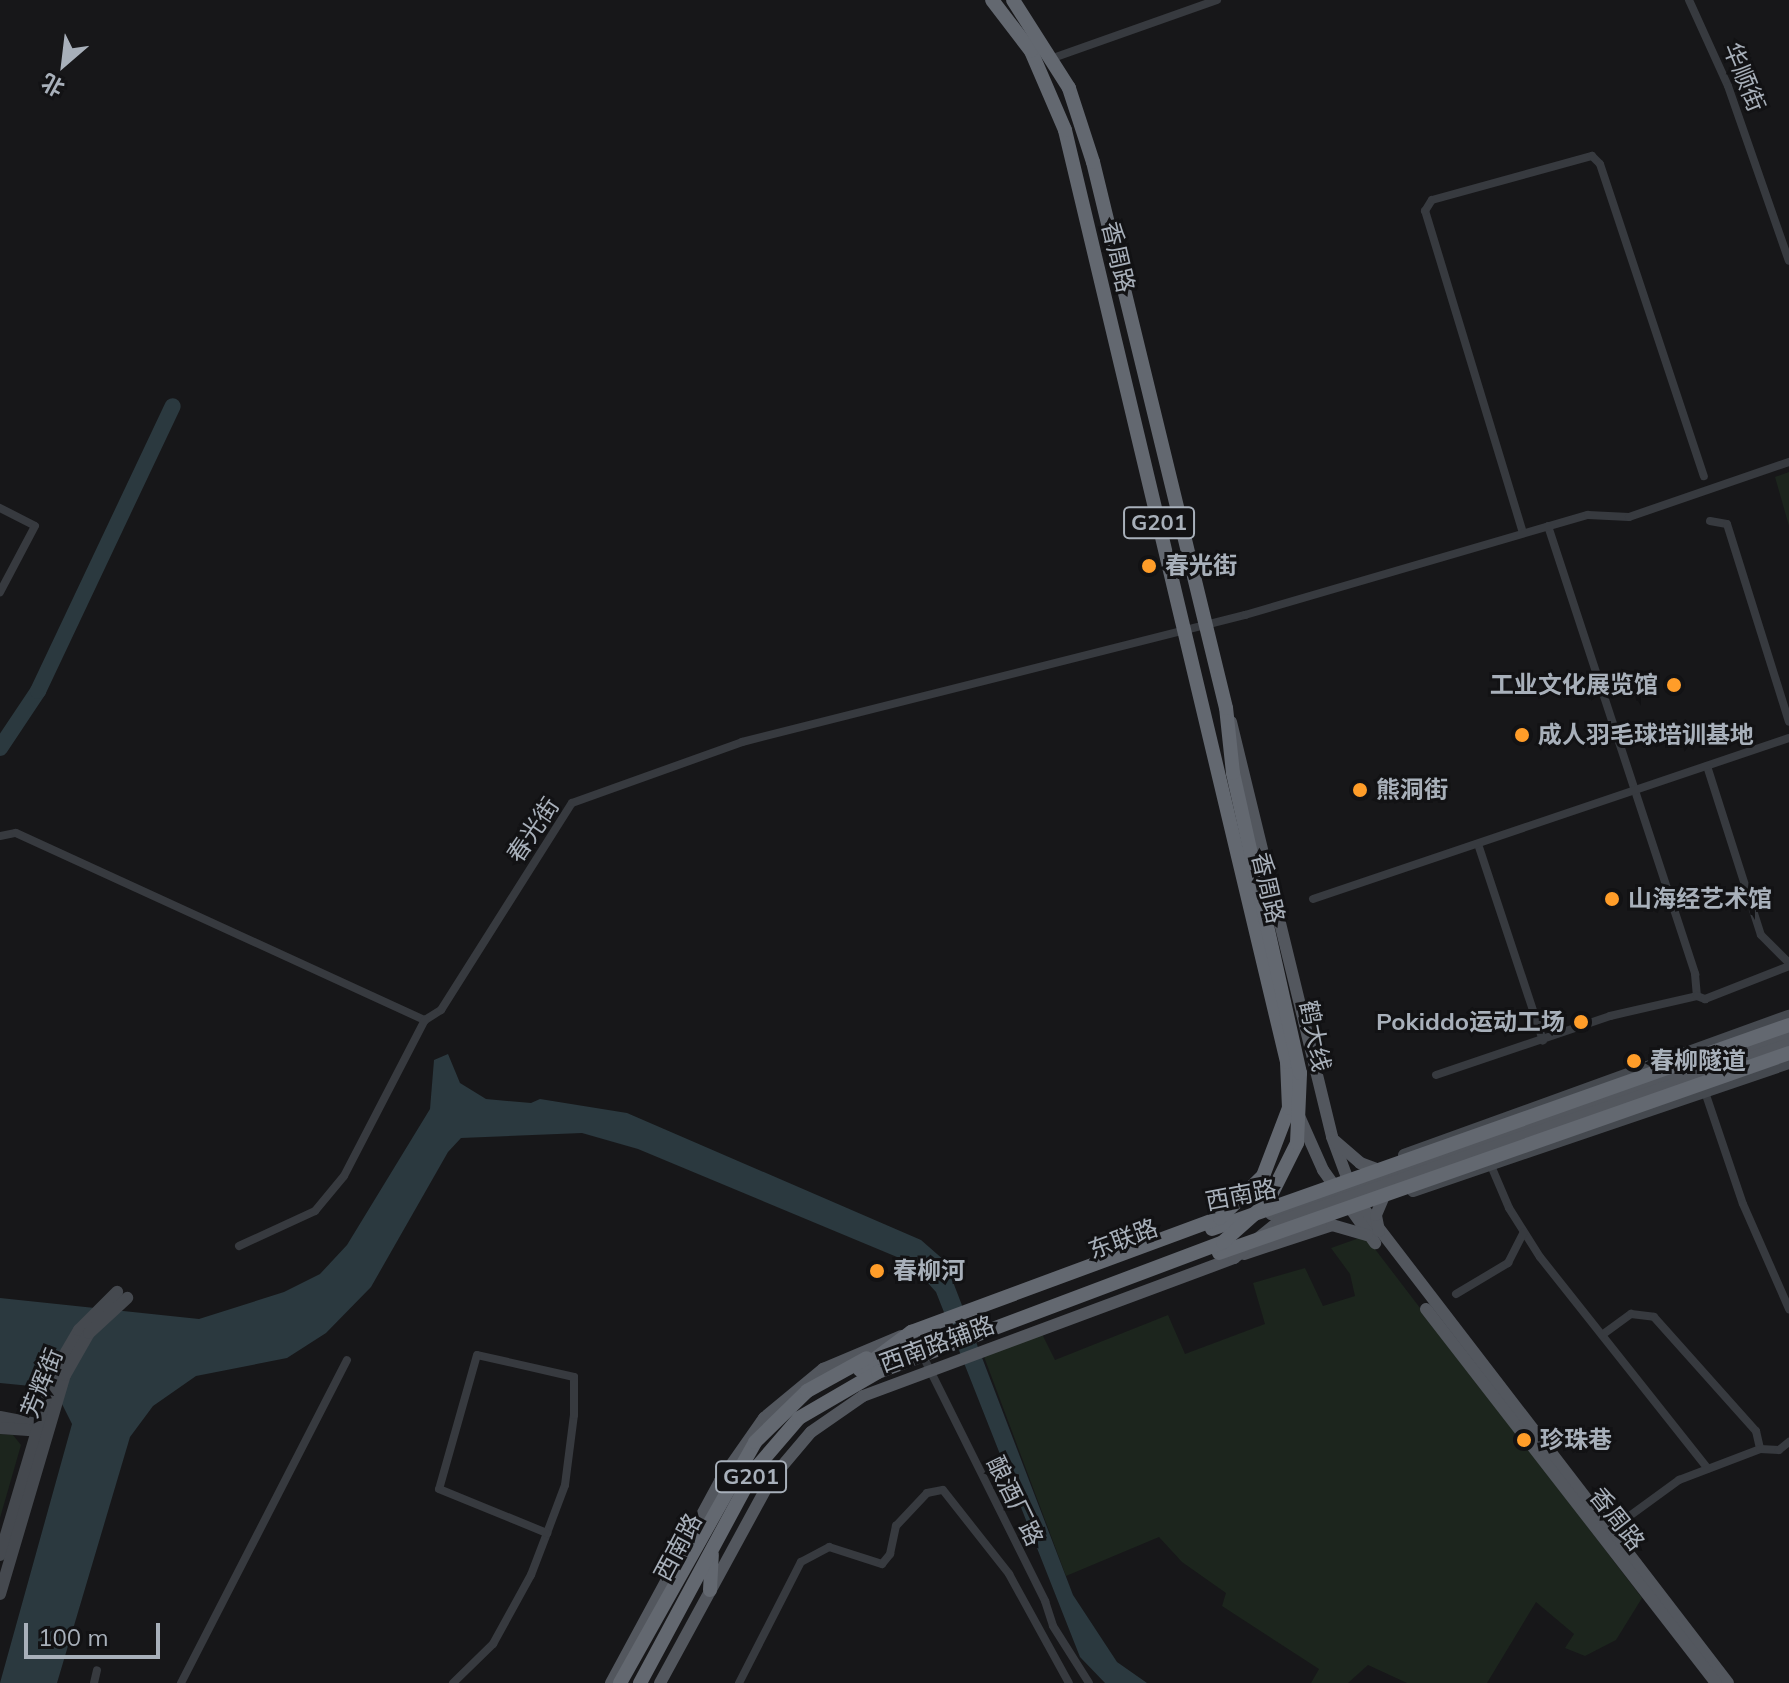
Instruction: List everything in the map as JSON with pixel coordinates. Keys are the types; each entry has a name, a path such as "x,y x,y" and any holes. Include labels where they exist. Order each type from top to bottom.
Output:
{"highway":[{"name":"香周路","path":"992,0 1031,51 1065,130 1287,1062"},
{"name":"香周路","path":"1013,0 1053,58 1069,88 1093,162 1226,708"},
{"name":"鹤大线","path":"1121,1281 1236,1235 1267,1203 1292,1159 1303,1092 1233,773 1226,708"},
{"name":"东联路","path":"650,1683 764,1473 789,1440 842,1398 896,1373 1351,1192 1789,1025"},
{"name":"东联路","path":"620,1683 743,1459 771,1423 807,1391 872,1355 1351,1192 1789,1053"},
{"name":"鹤大线","path":"1220,1218 1254,1188 1279,1145 1289,1108 1287,1062"},
{"name":"西南路","path":"630,1683 762,1447 812,1398 875,1363 911,1332 1220,1218"},
{"path":"1220,1218 1234,1258"},
{"name":"西南路","path":"640,1683 756,1468 799,1418 856,1381 1121,1281"},
{"path":"710,1590 713,1547"}],"main road":[{"name":"香周路","path":"1226,708 1246,770 1332,1137 1351,1192"},
{"path":"1351,1192 1429,1143 1789,1016"},
{"path":"1351,1192 1789,1034"},
{"path":"1715,1042 1748,1049"},
{"path":"1332,1137 1360,1163 1395,1177 1485,1150 1789,1044"},
{"name":"香周路","path":"1287,1062 1304,1131 1351,1192 1376,1238 1606,1533 1728,1683"},
{"path":"1351,1192 1444,1183 1789,1063"},
{"path":"1234,1258 1332,1225 1351,1227 1376,1238 1378,1205 1395,1177"},
{"name":"西南路辅路","path":"660,1683 772,1478 796,1446 863,1396 1234,1258 1277,1218 1351,1192"},
{"name":"西南路","path":"1220,1218 1277,1218"},
{"name":"芳辉街","path":"0,1555 66,1350 122,1295"},
{"name":"西南路辅路","path":"611,1683 720,1481 764,1418 823,1369 911,1332"},
{"path":"0,1417 41,1428"},
{"path":"0,1428 41,1428"},
{"name":"芳辉街","path":"0,1594 41,1428"},
{"name":"香周路","path":"1606,1533 1716,1683"}],"street":[{"path":"1053,58 1217,0"},
{"name":"华顺街","path":"1689,0 1728,86 1788,257"},
{"path":"1523,533 1425,211 1432,200 1592,156 1600,164 1704,476"},
{"name":"春光街","path":"239,1246 315,1211 344,1176 425,1020 441,1010 572,803 742,742 1184,631 1588,515 1629,517 1789,462"},
{"path":"0,508 35,526 0,592"},
{"path":"1710,521 1727,524 1789,722"},
{"path":"1548,526 1632,792 1695,974 1697,996"},
{"path":"1313,899 1789,738"},
{"path":"1436,1075 1610,1016 1697,996 1705,999 1789,964 1761,935 1707,766"},
{"path":"0,836 16,833 425,1020"},
{"path":"1478,844 1543,1041"},
{"path":"1705,1092 1743,1204 1789,1309"},
{"path":"1485,1150 1523,1233 1708,1469"},
{"path":"1456,1294 1508,1263 1523,1233"},
{"path":"1602,1335 1631,1314 1654,1317 1756,1431 1760,1449"},
{"name":"酿酒厂路","path":"911,1332 1045,1601 1053,1626 1089,1683"},
{"path":"453,1683 493,1644 531,1575 547,1533 565,1485 574,1377 477,1355 439,1489 547,1533"},
{"path":"181,1683 347,1360"},
{"path":"1606,1533 1679,1480 1760,1449 1779,1450 1789,1442"},
{"path":"739,1683 801,1562 829,1547 882,1564 890,1554 896,1526 927,1493 943,1490 1009,1574 1069,1683"},
{"path":"94,1683 97,1670"}],"shaded area":[{"path":"1789,472 1789,526 1775,477"},
{"name":"春柳河","path":"448,1054 460,1083 486,1099 531,1103 540,1099 627,1113 921,1240 945,1261 1073,1595 1117,1662 1147,1683 1105,1683 1080,1657 936,1292 909,1262 638,1149 582,1133 461,1138 448,1152 371,1287 326,1333 287,1358 196,1376 153,1406 130,1437 57,1683 0,1683 72,1424 61,1402 41,1387 0,1383 0,1298 199,1319 284,1292 320,1274 347,1245 430,1109 434,1060"},
{"path":"1365,1236 1642,1598 1616,1640 1585,1656 1565,1648 1574,1634 1536,1602 1487,1683 1407,1683 1368,1665 1348,1683 1311,1683 1319,1669 1222,1606 1226,1593 1182,1562 1159,1537 1066,1576 983,1354 1042,1334 1055,1360 1168,1315 1185,1354 1265,1324 1253,1283 1305,1268 1323,1306 1355,1296 1350,1274 1331,1248"},
{"path":"0,1434 13,1435 21,1445 0,1518"}],"waterway":[{"path":"0,748 38,691 173,406"}],"place":[{"name":"春光街","path":"1149,566"},
{"name":"工业文化展览馆","path":"1674,685"},
{"name":"成人羽毛球培训基地","path":"1522,735"},
{"name":"熊洞街","path":"1360,790"},
{"name":"山海经艺术馆","path":"1612,899"},
{"name":"Pokiddo运动工场","path":"1581,1022"},
{"name":"春柳隧道","path":"1634,1061"},
{"name":"春柳河","path":"877,1271"},
{"name":"珍珠巷","path":"1524,1440"}]}
